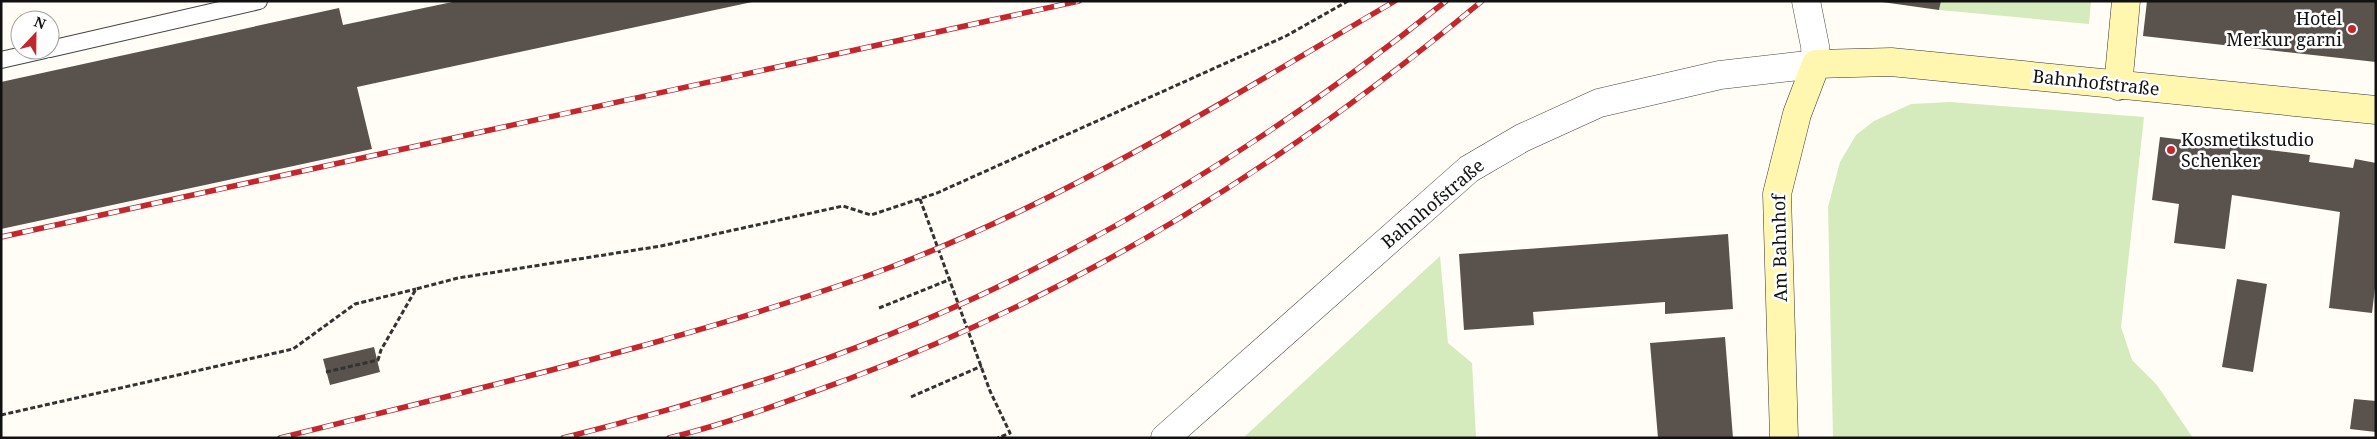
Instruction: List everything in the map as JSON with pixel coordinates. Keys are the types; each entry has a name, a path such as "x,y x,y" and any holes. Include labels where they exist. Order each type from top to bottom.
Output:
{"street":[{"path":"1806,1 1815,46 1816,64"},
{"path":"2118,86 2126,1"},
{"name":"Bahnhofstraße","path":"1165,438 1469,169 1522,138 1599,103 1720,75 1816,64 1891,62 2118,86 2376,110"},
{"name":"Am Bahnhof","path":"1784,438 1778,194 1797,114 1816,64"}],"lane":[{"path":"60,47 259,1"}],"path":[{"path":"1,416 293,350 355,304 458,278 661,246 843,206 871,214 920,199 1277,40 1348,1"},
{"path":"920,199 928,224 951,279 990,391 1010,433 998,438"},
{"path":"879,308 951,279"},
{"path":"326,372 378,360 381,350 416,289"},
{"path":"911,397 982,366"}],"green space":[{"path":"1941,1 2091,1 2089,24 1939,10"},
{"path":"1950,102 2144,117 2121,327 2132,360 2157,385 2193,438 1833,438 1828,207 1840,162 1856,135 1874,121 1911,104"},
{"path":"1440,256 1448,343 1472,363 1476,438 1243,438"}],"building":[{"path":"457,1 752,2 357,87 372,149 1,229 1,82 339,8 343,25"},
{"path":"1875,1 1941,1 1939,10"},
{"path":"2147,1 2376,1 2376,62 2143,36"},
{"path":"2160,137 2310,155 2309,162 2353,168 2355,159 2376,163 2376,279 2372,313 2329,308 2340,212 2232,195 2225,249 2174,243 2179,204 2152,200"},
{"path":"1728,234 1733,309 1665,314 1665,302 1533,312 1534,325 1464,330 1459,254"},
{"path":"2237,279 2267,284 2253,372 2222,367"},
{"path":"1725,337 1733,438 1658,438 1650,343"},
{"path":"374,347 380,372 330,385 323,359"},
{"path":"2354,399 2376,401 2376,432 2350,429"}],"railway":[{"path":"1,237 1079,1"},
{"path":"280,438 501,383 720,324 864,277 933,250 1002,220 1136,151 1395,1"},
{"path":"563,438 677,407 789,372 899,331 1006,283 1122,222 1234,154 1342,81 1446,1"},
{"path":"669,438 783,403 938,343 1022,304 1103,262 1259,168 1409,60 1482,1"}],"place":[{"name":"Hotel Merkur garni","path":"2352,29"},
{"name":"Kosmetikstudio Schenker","path":"2171,150"}]}
